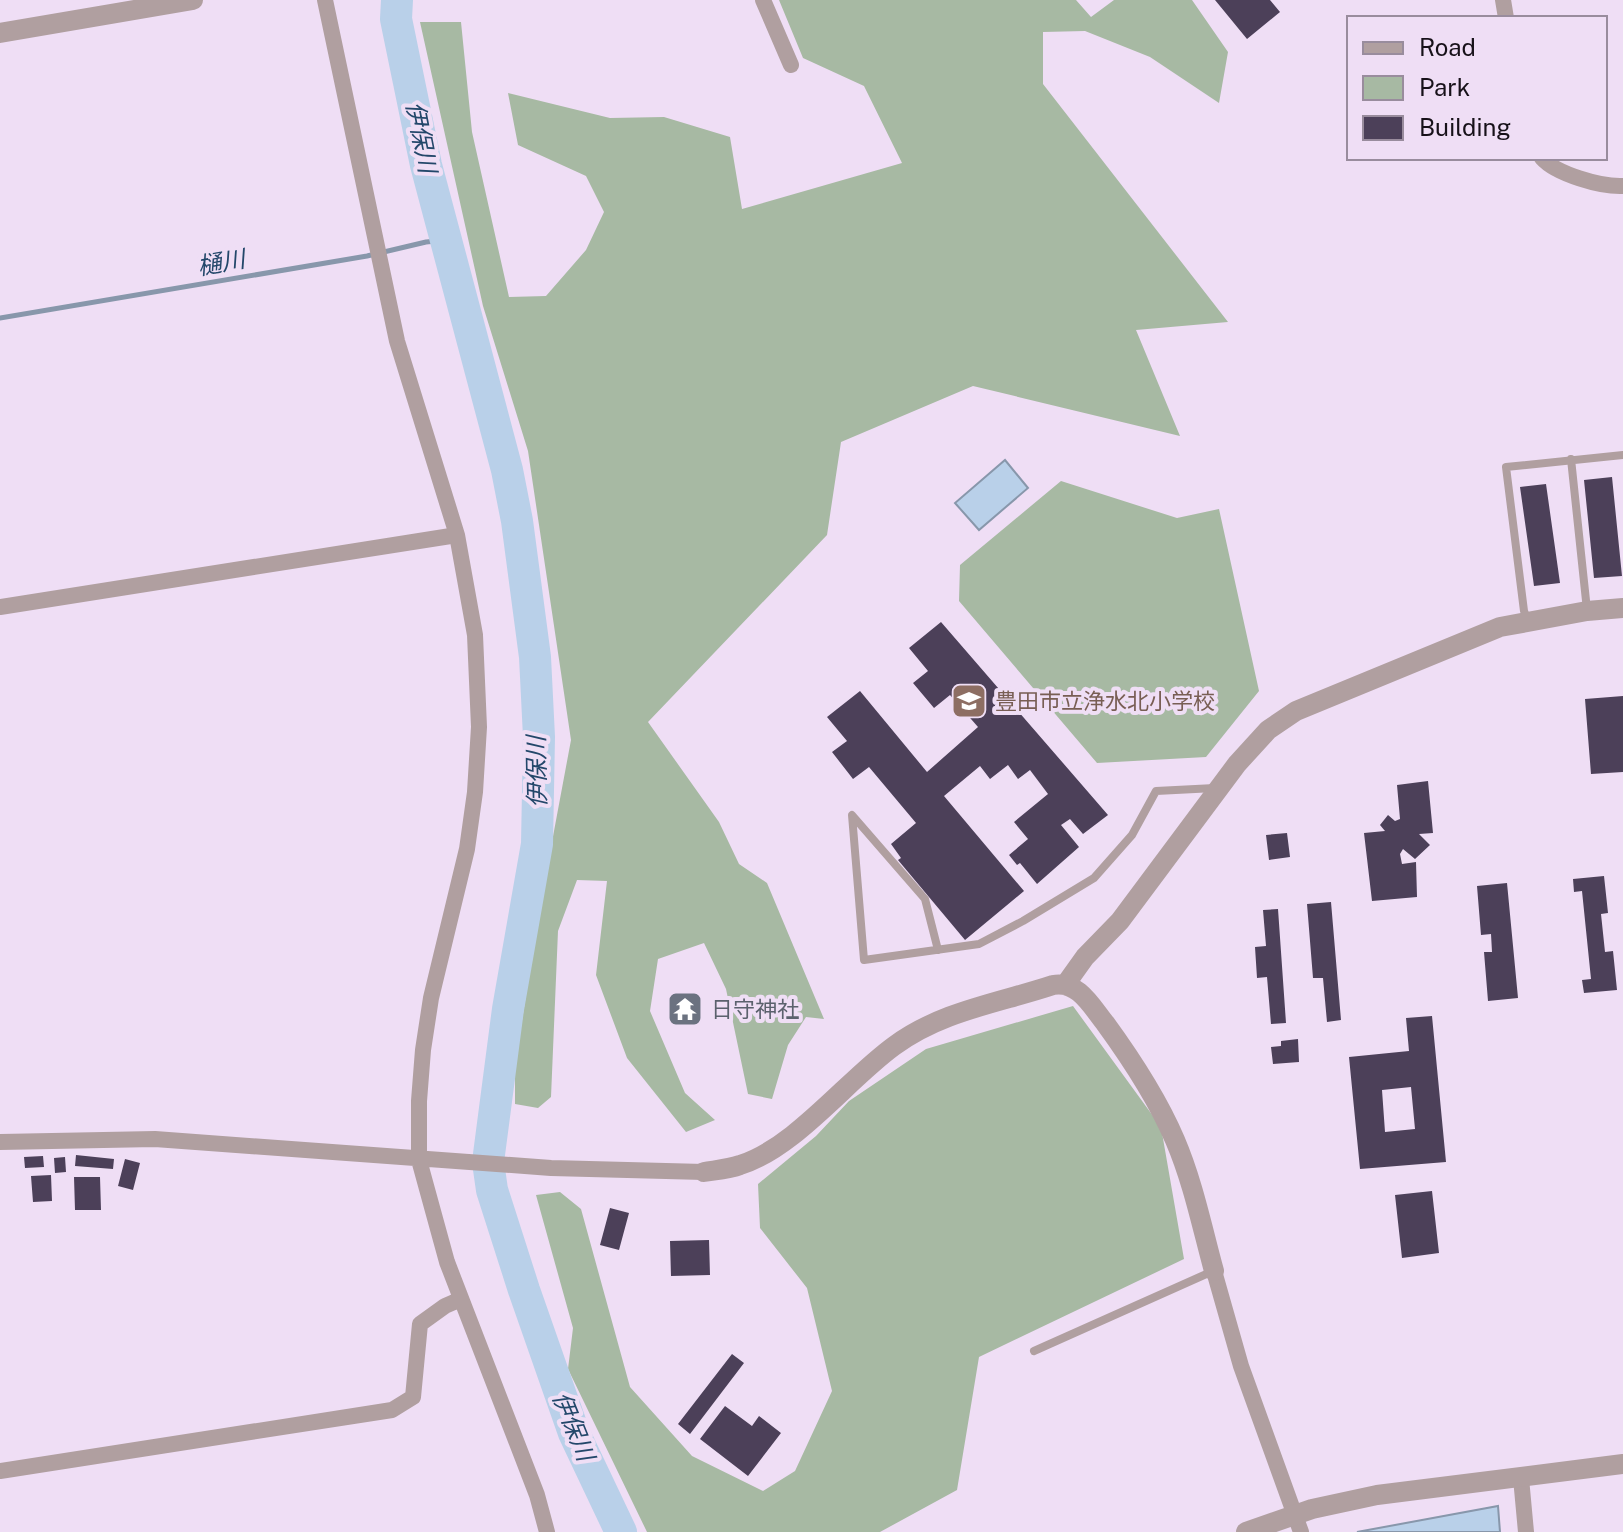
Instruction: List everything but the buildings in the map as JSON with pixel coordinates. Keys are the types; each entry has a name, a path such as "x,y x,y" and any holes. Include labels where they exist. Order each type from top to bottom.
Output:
{"street":[{"path":"0,33 193,0"},
{"path":"325,0 397,341 457,535 475,635 479,727 475,792 467,849 431,998 423,1050 419,1101 427,1160 447,1262 537,1495 547,1532"},
{"path":"763,0 791,65"},
{"path":"1545,160 1560,171 1603,184 1623,186"},
{"path":"0,607 457,535"},
{"path":"1065,985 1085,957 1120,921 1220,787 1268,730 1296,711 1487,631 1528,620 1623,608"},
{"path":"0,1142 155,1139 551,1168 704,1172 741,1165 768,1152 894,1046 923,1028 965,1010 1053,985 1065,985 1078,991 1089,1003 1131,1059 1157,1101 1189,1178 1241,1366 1298,1523"},
{"path":"0,1471 392,1410 413,1397 420,1324 461,1299"},
{"path":"1246,1532 1298,1523 1377,1495 1623,1464"},
{"path":"1521,1478 1526,1532"}],"lane":[{"path":"1528,620 1524,611 1506,467 1623,455"},
{"path":"1571,459 1587,611"},
{"path":"938,950 925,899 852,815 864,960 938,950 979,944 1094,878 1132,835 1156,791 1220,787"},
{"path":"1034,1351 1214,1271"}],"green space":[{"path":"779,0 1076,0 1091,17 1114,0 1192,0 1228,52 1219,103 1150,57 1085,31 1043,32 1043,84 1228,322 1136,330 1180,436 973,386 841,442 827,535 648,722 719,822 739,864 767,883 824,1019 806,1017 788,1045 772,1099 748,1094 726,989 704,943 658,959 650,1011 685,1093 715,1120 686,1132 627,1058 596,975 607,881 577,880 558,931 551,1097 538,1108 515,1104 515,1065 571,740 528,451 483,306 420,22 461,22 472,132 509,297 546,296 586,250 604,212 586,176 518,145 508,93 610,118 664,117 730,137 742,209 902,163 864,86 803,58"},
{"path":"1061,481 1177,518 1219,509 1259,691 1206,757 1097,763 959,601 960,565"},
{"path":"1073,1006 1161,1127 1184,1259 979,1357 957,1490 880,1532 647,1532 568,1369 573,1328 536,1195 560,1192 581,1209 630,1387 692,1456 763,1491 795,1471 832,1391 807,1288 760,1228 758,1184 816,1136 849,1101 926,1049"}],"water":[{"path":"1005,460 1028,488 979,530 955,503"},
{"path":"1498,1506 1500,1532 1357,1532"}],"waterway":[{"name":"伊保川","path":"397,0 396,19 426,165 507,470 535,657 539,737 537,844 508,1009 488,1162 492,1190 574,1433 621,1532"},
{"name":"樋川","path":"0,318 448,240"}],"place":[{"name":"豊田市立浄水北小学校","path":"969,701"},
{"name":"日守神社","path":"685,1009"}]}
